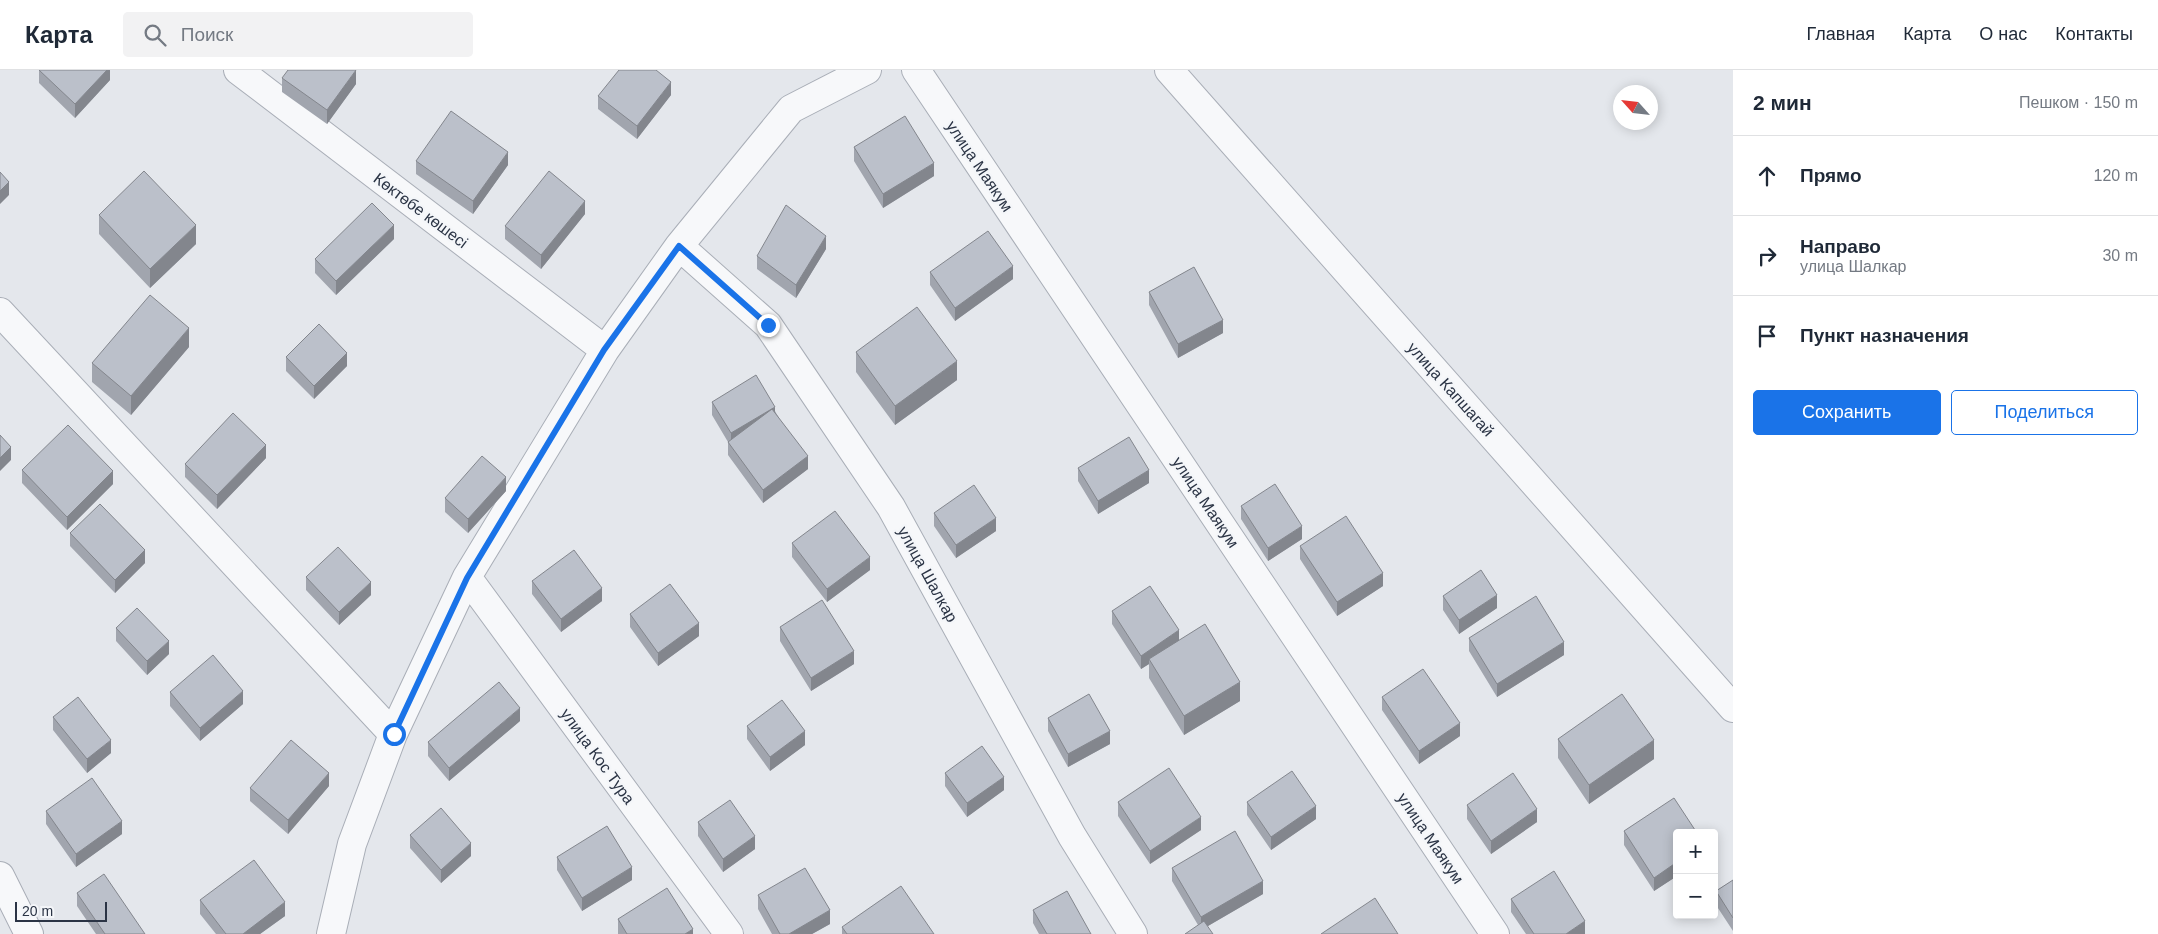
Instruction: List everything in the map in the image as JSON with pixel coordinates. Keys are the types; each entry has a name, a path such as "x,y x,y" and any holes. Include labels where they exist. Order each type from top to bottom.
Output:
{"street":[{"name":"Көктөбе көшесі","path":"238,70 604,350"},
{"path":"332,934 352,844 394,734 467,578 604,350 679,246 791,109 867,70"},
{"name":"улица Маякум","path":"916,70 1495,934"},
{"name":"улица Капшагай","path":"1168,70 1733,708"},
{"name":"улица Шалкар","path":"679,246 768,325 891,507 1072,836 1133,934"},
{"path":"0,312 394,734"},
{"name":"улица Кос Тура","path":"467,578 729,934"},
{"path":"0,876 29,934"}],"building":[{"path":"39,70 107,70 75,104"},
{"path":"288,70 356,70 327,110 282,78"},
{"path":"619,70 656,70 671,82 637,126 598,96"},
{"path":"451,111 508,152 473,201 416,161"},
{"path":"905,116 934,163 883,194 854,147"},
{"path":"144,171 196,225 150,269 99,215"},
{"path":"549,171 585,201 541,255 505,226"},
{"path":"0,172 9,182 0,191"},
{"path":"372,203 394,225 336,281 315,259"},
{"path":"786,205 826,236 796,285 757,256"},
{"path":"988,231 1013,266 955,308 930,272"},
{"path":"1194,267 1223,320 1178,344 1149,292"},
{"path":"150,295 189,328 131,396 92,363"},
{"path":"917,307 957,361 895,406 856,352"},
{"path":"319,324 347,353 314,386 286,357"},
{"path":"756,375 775,407 731,433 712,402"},
{"path":"772,409 808,456 763,490 728,442"},
{"path":"233,413 266,445 217,495 185,464"},
{"path":"68,425 113,471 67,517 22,470"},
{"path":"0,435 11,447 0,458"},
{"path":"1129,437 1149,470 1098,501 1078,468"},
{"path":"482,456 506,477 468,519 445,498"},
{"path":"1275,484 1302,526 1268,548 1241,506"},
{"path":"974,485 996,518 956,545 934,513"},
{"path":"100,504 145,550 115,580 70,533"},
{"path":"835,511 870,557 827,589 792,543"},
{"path":"1346,516 1383,573 1337,602 1300,546"},
{"path":"338,547 371,582 339,612 306,577"},
{"path":"574,550 602,588 561,619 532,581"},
{"path":"1481,570 1497,595 1459,620 1443,596"},
{"path":"670,584 699,623 658,653 630,614"},
{"path":"1150,586 1179,630 1141,656 1112,611"},
{"path":"1536,596 1564,642 1497,684 1469,638"},
{"path":"822,600 854,651 811,678 780,627"},
{"path":"137,608 169,641 147,661 116,628"},
{"path":"1205,624 1240,682 1184,716 1149,659"},
{"path":"213,655 243,691 200,728 170,692"},
{"path":"1423,669 1460,723 1419,751 1382,697"},
{"path":"499,682 520,708 449,768 428,742"},
{"path":"1089,694 1110,731 1068,754 1048,718"},
{"path":"1622,694 1654,740 1589,785 1558,739"},
{"path":"78,697 111,740 87,759 53,717"},
{"path":"782,700 805,731 770,757 747,726"},
{"path":"291,740 329,773 288,820 250,788"},
{"path":"982,746 1004,777 967,803 945,773"},
{"path":"1169,768 1201,817 1150,851 1118,802"},
{"path":"1292,771 1316,806 1271,837 1247,802"},
{"path":"1513,773 1537,809 1491,841 1467,805"},
{"path":"92,778 122,821 76,854 46,811"},
{"path":"1674,798 1694,829 1673,829 1673,865 1654,878 1624,831"},
{"path":"730,800 755,836 723,859 698,822"},
{"path":"441,808 471,843 441,870 410,835"},
{"path":"607,826 632,867 582,898 557,857"},
{"path":"1235,831 1263,881 1201,917 1172,868"},
{"path":"254,860 285,902 243,934 226,934 200,900"},
{"path":"805,868 830,910 789,934 780,934 758,895"},
{"path":"1554,871 1585,921 1566,934 1534,934 1511,899"},
{"path":"104,874 145,934 105,934 77,893"},
{"path":"1733,880 1733,918 1718,894 1718,890"},
{"path":"901,886 934,934 847,934 842,927"},
{"path":"667,888 693,929 685,934 627,934 618,919"},
{"path":"1067,891 1091,934 1047,934 1033,910"},
{"path":"1375,898 1398,934 1321,934"},
{"path":"1204,921 1213,934 1185,934"}],"route":[{"path":"394,734 467,578 604,350 679,246 768,325"}]}
